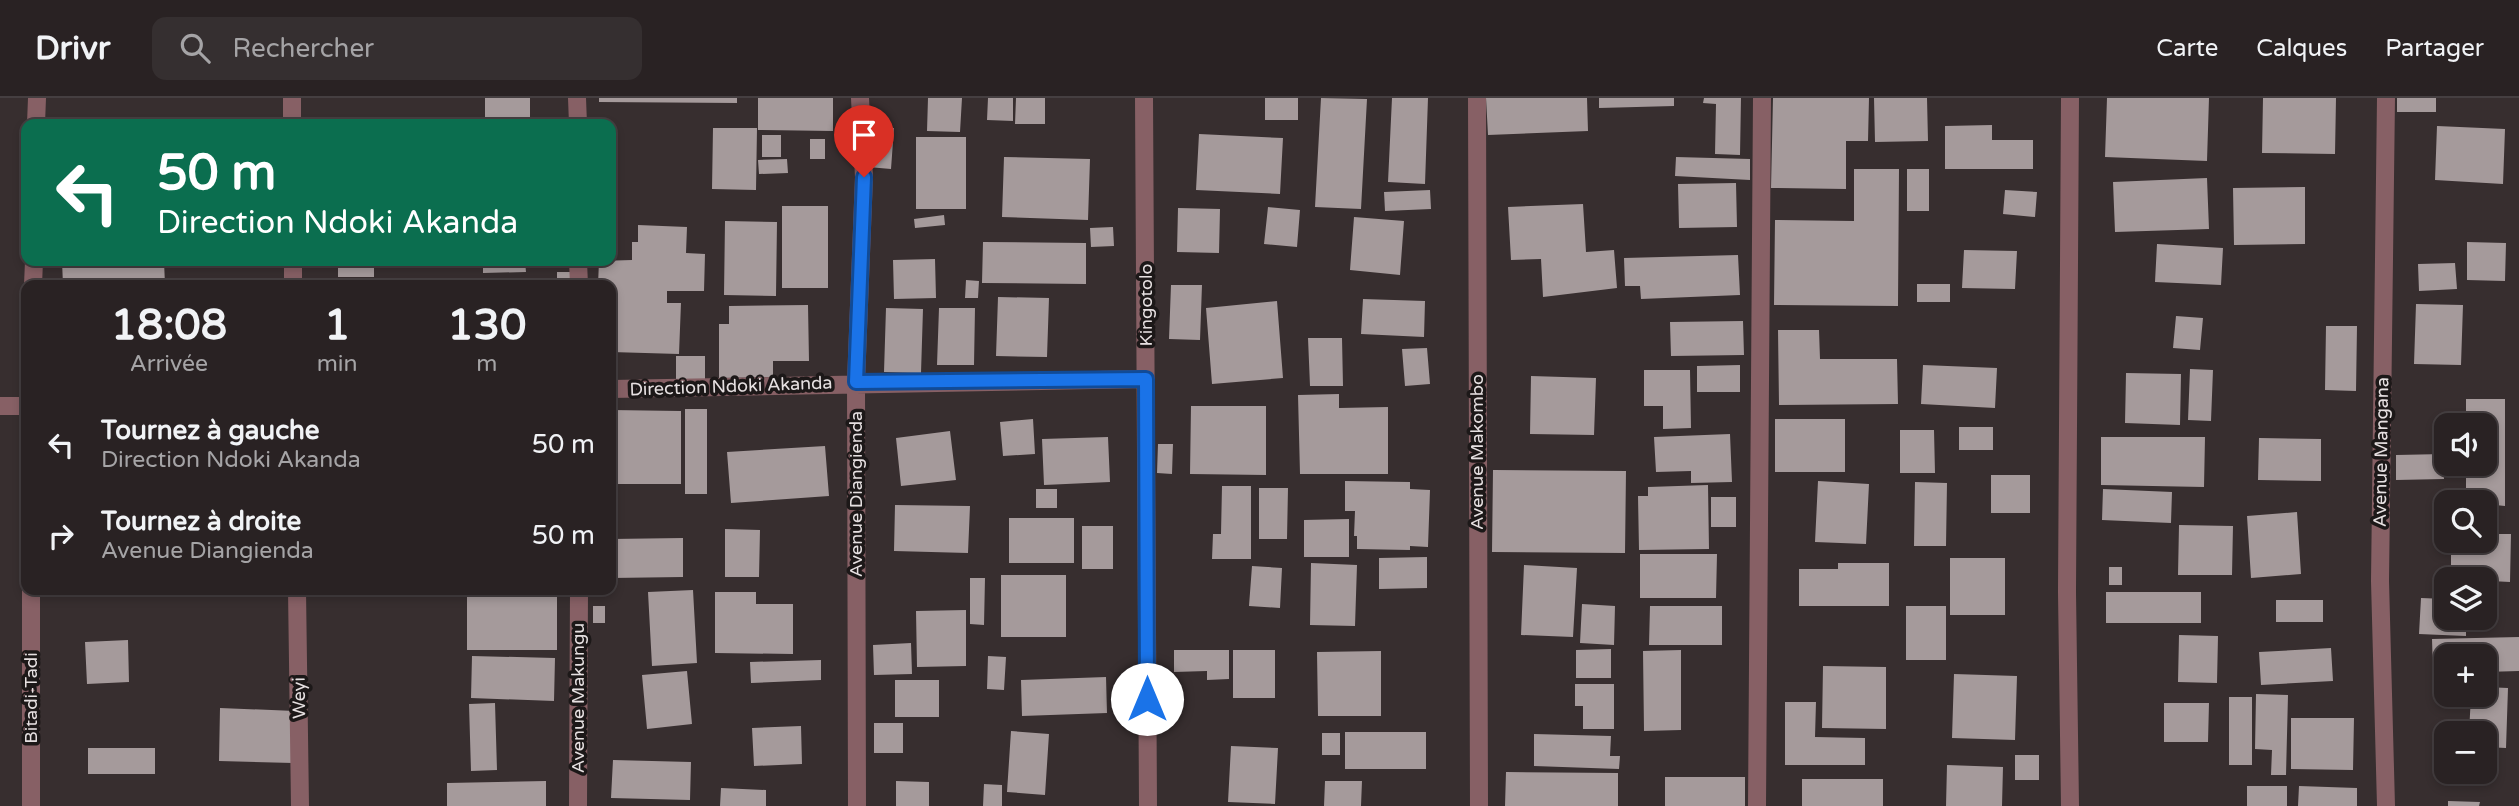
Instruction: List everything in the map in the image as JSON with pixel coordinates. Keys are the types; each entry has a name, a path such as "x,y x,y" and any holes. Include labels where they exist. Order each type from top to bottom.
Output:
{"street":[{"path":"36,119 37,98"},
{"path":"292,98 292,119"},
{"path":"577,98 578,119"},
{"name":"Avenue Diangienda","path":"857,806 856,382 864,177 860,98"},
{"name":"Kingotolo","path":"1144,98 1148,806"},
{"name":"Avenue Makombo","path":"1477,98 1479,806"},
{"path":"1757,806 1762,98"},
{"path":"2070,98 2067,592 2070,806"},
{"name":"Avenue Mangana","path":"2386,98 2380,581 2386,806"},
{"name":"Direction Ndoki Akanda","path":"616,389 856,382 1146,379"},
{"path":"0,407 21,406"},
{"name":"Bitadi-Tadi","path":"31,595 31,806"},
{"name":"Weyi","path":"297,595 300,806"},
{"name":"Avenue Makungu","path":"578,806 579,595"}],"building":[{"path":"485,98 530,98 530,119 485,119"},
{"path":"599,98 737,98 737,103 599,102"},
{"path":"758,98 833,98 833,131 758,130"},
{"path":"928,98 962,98 960,132 927,131"},
{"path":"988,98 1013,98 1013,121 987,120"},
{"path":"1016,98 1045,98 1045,124 1015,124"},
{"path":"1265,98 1298,98 1298,120 1265,120"},
{"path":"1321,98 1367,99 1361,209 1315,207"},
{"path":"1392,98 1428,98 1425,184 1388,182"},
{"path":"1486,98 1587,98 1588,131 1488,135"},
{"path":"1599,98 1674,98 1674,106 1599,108"},
{"path":"1704,98 1741,98 1740,155 1715,154 1716,104 1703,103"},
{"path":"1773,98 1869,98 1868,141 1846,141 1846,189 1771,188"},
{"path":"1874,98 1927,98 1928,141 1875,142"},
{"path":"2107,98 2209,98 2207,161 2105,157"},
{"path":"2263,98 2336,98 2335,154 2262,153"},
{"path":"2397,98 2436,98 2436,112 2397,112"},
{"path":"1992,125 1992,140 2033,140 2033,169 1945,169 1945,126"},
{"path":"2437,126 2505,129 2503,184 2435,180"},
{"path":"871,127 894,128 891,169 868,167"},
{"path":"713,128 757,128 756,190 712,189"},
{"path":"1199,134 1283,138 1280,194 1196,190"},
{"path":"762,135 781,135 781,157 762,157"},
{"path":"916,137 966,137 966,209 916,209"},
{"path":"810,139 825,139 825,159 810,159"},
{"path":"1004,157 1090,159 1088,220 1002,217"},
{"path":"1676,157 1750,159 1750,180 1675,176"},
{"path":"787,159 788,173 759,174 758,160"},
{"path":"1854,169 1899,169 1898,306 1774,305 1775,220 1854,221"},
{"path":"1907,169 1929,169 1929,211 1907,211"},
{"path":"2207,178 2209,229 2115,232 2113,182"},
{"path":"1736,183 1737,227 1679,228 1678,184"},
{"path":"2305,187 2305,244 2234,245 2233,188"},
{"path":"1430,190 1431,209 1385,211 1384,192"},
{"path":"2005,190 2037,192 2035,217 2003,214"},
{"path":"1583,204 1586,252 1614,250 1617,288 1543,297 1541,259 1511,260 1508,207"},
{"path":"782,206 828,206 828,288 782,288"},
{"path":"1268,207 1300,210 1297,247 1264,244"},
{"path":"1178,208 1220,209 1219,253 1177,252"},
{"path":"944,215 945,225 915,228 914,219"},
{"path":"1354,217 1404,221 1400,275 1350,270"},
{"path":"725,221 777,222 776,296 724,295"},
{"path":"638,225 687,227 686,253 705,254 704,291 667,291 667,303 681,303 679,354 616,352 616,280 598,280 599,266 616,266 616,260 632,260 632,242 638,242"},
{"path":"1113,227 1114,246 1091,247 1090,228"},
{"path":"983,242 1086,243 1086,284 982,283"},
{"path":"2467,242 2506,243 2505,281 2467,280"},
{"path":"2157,244 2223,248 2221,285 2155,282"},
{"path":"1964,250 2017,251 2015,289 1962,288"},
{"path":"1738,255 1740,295 1641,299 1640,286 1625,286 1624,258"},
{"path":"935,259 936,298 894,299 893,260"},
{"path":"2455,263 2457,289 2419,291 2418,264"},
{"path":"62,266 164,266 165,280 63,280"},
{"path":"338,266 374,266 374,277 338,277"},
{"path":"483,266 525,266 526,272 483,273"},
{"path":"557,272 575,272 575,280 557,280"},
{"path":"966,280 979,281 978,298 965,298"},
{"path":"1917,284 1950,284 1950,302 1917,302"},
{"path":"1171,285 1202,285 1200,340 1169,339"},
{"path":"998,297 1049,298 1047,357 996,356"},
{"path":"1363,299 1425,301 1424,337 1361,334"},
{"path":"1277,301 1283,378 1212,384 1206,308"},
{"path":"2416,304 2463,305 2461,365 2414,364"},
{"path":"808,305 809,361 773,361 773,377 719,378 719,324 729,324 729,306"},
{"path":"886,308 923,309 921,373 884,372"},
{"path":"939,308 975,308 974,365 937,365"},
{"path":"2176,316 2203,318 2200,350 2173,348"},
{"path":"1743,321 1744,355 1671,356 1670,322"},
{"path":"2326,326 2357,326 2356,391 2325,390"},
{"path":"1778,330 1819,330 1820,359 1897,359 1898,404 1779,405"},
{"path":"1308,338 1342,338 1343,386 1310,386"},
{"path":"1427,348 1430,384 1405,386 1402,349"},
{"path":"676,356 705,356 705,381 676,381"},
{"path":"1740,365 1740,392 1697,392 1697,366"},
{"path":"1923,365 1997,368 1995,408 1921,404"},
{"path":"2190,369 2213,370 2211,421 2188,420"},
{"path":"1644,370 1690,370 1691,428 1663,429 1663,406 1644,406"},
{"path":"2126,373 2181,374 2180,425 2125,423"},
{"path":"1531,376 1596,378 1594,435 1530,434"},
{"path":"1339,394 1339,408 1388,407 1388,474 1300,474 1298,395"},
{"path":"2466,399 2505,399 2505,506 2497,505 2497,490 2466,490 2466,476 2497,476 2497,413 2466,413"},
{"path":"1191,406 1266,406 1266,475 1190,474"},
{"path":"685,409 707,409 707,494 685,494"},
{"path":"616,410 681,411 681,484 616,484"},
{"path":"1033,419 1035,454 1003,456 1000,422"},
{"path":"1775,419 1845,419 1845,472 1775,472"},
{"path":"1959,427 1993,427 1993,450 1959,450"},
{"path":"1900,430 1934,430 1935,473 1900,473"},
{"path":"950,431 956,480 901,486 896,438"},
{"path":"1730,434 1732,482 1691,483 1691,471 1656,472 1654,437"},
{"path":"1108,437 1110,482 1044,485 1042,439"},
{"path":"2101,437 2205,437 2204,487 2101,485"},
{"path":"2259,438 2321,439 2321,481 2258,480"},
{"path":"1158,444 1173,444 1172,474 1157,473"},
{"path":"825,446 829,496 731,503 727,452"},
{"path":"2434,454 2434,476 2444,476 2444,479 2396,480 2396,455"},
{"path":"1493,470 1626,471 1625,553 1492,552"},
{"path":"1991,475 2030,475 2030,513 1991,513"},
{"path":"1345,481 1410,482 1410,489 1430,490 1428,547 1410,546 1410,550 1357,549 1357,536 1354,536 1355,511 1345,511"},
{"path":"1818,481 1869,484 1866,544 1815,542"},
{"path":"1915,482 1947,483 1946,546 1914,546"},
{"path":"1708,485 1709,549 1639,550 1638,496 1648,496 1648,487"},
{"path":"1222,486 1251,486 1251,559 1212,559 1213,534 1221,534"},
{"path":"1259,488 1288,488 1287,539 1259,539"},
{"path":"1036,489 1057,489 1057,508 1036,508"},
{"path":"2103,489 2172,492 2171,523 2102,520"},
{"path":"1711,497 1736,497 1736,527 1711,527"},
{"path":"895,505 970,506 968,553 894,551"},
{"path":"2297,512 2301,574 2251,578 2247,516"},
{"path":"1009,518 1074,518 1074,563 1009,563"},
{"path":"1349,519 1349,557 1304,557 1304,520"},
{"path":"2179,525 2233,526 2232,575 2178,575"},
{"path":"1082,526 1113,526 1113,569 1082,569"},
{"path":"725,529 760,530 759,577 725,577"},
{"path":"2497,534 2511,534 2510,582 2497,581 2497,567 2451,567 2451,553 2497,553"},
{"path":"683,538 683,577 616,578 616,539"},
{"path":"1640,554 1717,554 1716,598 1640,598"},
{"path":"1427,557 1427,588 1379,589 1379,558"},
{"path":"1950,558 2005,558 2005,615 1950,615"},
{"path":"1311,563 1357,565 1355,626 1310,625"},
{"path":"1838,563 1889,563 1889,606 1799,606 1799,569 1838,569"},
{"path":"1524,565 1577,568 1573,637 1521,635"},
{"path":"1252,566 1282,568 1280,608 1249,606"},
{"path":"2109,567 2122,567 2122,585 2109,585"},
{"path":"1001,575 1066,575 1066,637 1001,637"},
{"path":"970,578 985,578 984,625 970,624"},
{"path":"693,590 697,663 652,666 648,592"},
{"path":"715,592 756,592 756,604 793,604 793,654 715,653"},
{"path":"2106,592 2201,592 2201,623 2106,623"},
{"path":"467,595 557,595 557,650 467,650"},
{"path":"2421,598 2434,599 2434,630 2466,630 2466,636 2419,634"},
{"path":"2276,600 2323,600 2323,622 2276,622"},
{"path":"1582,604 1615,606 1614,645 1580,643"},
{"path":"593,606 605,606 605,623 593,623"},
{"path":"1650,606 1722,606 1722,645 1649,645"},
{"path":"1906,606 1946,606 1946,660 1906,660"},
{"path":"966,610 966,666 917,667 916,611"},
{"path":"2179,635 2218,636 2217,683 2178,682"},
{"path":"2519,637 2519,671 2497,672 2497,644 2434,644 2433,672 2432,639"},
{"path":"128,640 129,682 87,684 85,642"},
{"path":"911,643 912,674 874,675 873,645"},
{"path":"2331,648 2333,681 2261,685 2259,652"},
{"path":"1611,649 1611,678 1576,678 1576,650"},
{"path":"1174,650 1229,650 1229,679 1207,680 1207,671 1174,672"},
{"path":"1233,650 1275,650 1275,698 1233,698"},
{"path":"1681,650 1681,730 1644,731 1643,651"},
{"path":"1381,651 1381,716 1318,716 1317,652"},
{"path":"472,656 555,658 554,701 471,698"},
{"path":"988,656 1006,657 1004,690 987,689"},
{"path":"821,660 821,680 751,683 750,662"},
{"path":"1823,666 1886,667 1886,729 1822,728"},
{"path":"687,671 692,724 647,729 642,675"},
{"path":"1954,674 2017,676 2015,740 1952,738"},
{"path":"1106,677 1107,713 1022,716 1021,680"},
{"path":"895,680 939,680 939,717 895,717"},
{"path":"1575,684 1614,684 1614,729 1583,729 1583,706 1575,706"},
{"path":"2497,688 2508,688 2506,748 2497,748 2497,721 2470,721 2470,707 2497,707"},
{"path":"2256,694 2288,695 2286,775 2271,775 2272,750 2255,749"},
{"path":"2229,697 2252,697 2252,765 2229,765"},
{"path":"1785,702 1816,702 1815,737 1865,738 1865,765 1785,765"},
{"path":"495,703 497,770 471,771 469,704"},
{"path":"2164,703 2209,703 2208,742 2164,742"},
{"path":"220,708 295,711 293,763 219,761"},
{"path":"2291,718 2354,718 2353,770 2291,769"},
{"path":"874,723 903,723 903,753 874,753"},
{"path":"801,726 802,764 754,766 752,728"},
{"path":"1011,731 1049,734 1045,795 1007,792"},
{"path":"1345,732 1426,732 1426,769 1345,769"},
{"path":"1322,733 1340,733 1340,755 1322,755"},
{"path":"1534,734 1611,736 1610,756 1620,756 1619,769 1534,766"},
{"path":"1231,746 1278,748 1275,804 1228,802"},
{"path":"88,748 155,748 155,774 88,774"},
{"path":"2015,755 2039,755 2039,780 2015,780"},
{"path":"613,760 691,762 690,800 611,798"},
{"path":"1947,765 2003,767 2002,806 1946,806"},
{"path":"1506,772 1618,773 1618,806 1505,806"},
{"path":"1665,777 1745,777 1745,806 1665,806"},
{"path":"1802,779 1883,779 1883,806 1802,806"},
{"path":"546,781 546,806 447,806 447,783"},
{"path":"896,781 929,782 929,806 896,806"},
{"path":"1325,781 1362,781 1361,806 1324,806"},
{"path":"984,784 1002,785 1002,806 983,806"},
{"path":"2247,786 2287,786 2287,806 2247,806"},
{"path":"2299,786 2357,788 2357,806 2298,806"},
{"path":"721,788 766,790 766,806 720,806"},
{"path":"2448,801 2480,802 2479,806 2448,806"}],"route":[{"path":"864,177 856,382 1146,379 1147,699"}]}
